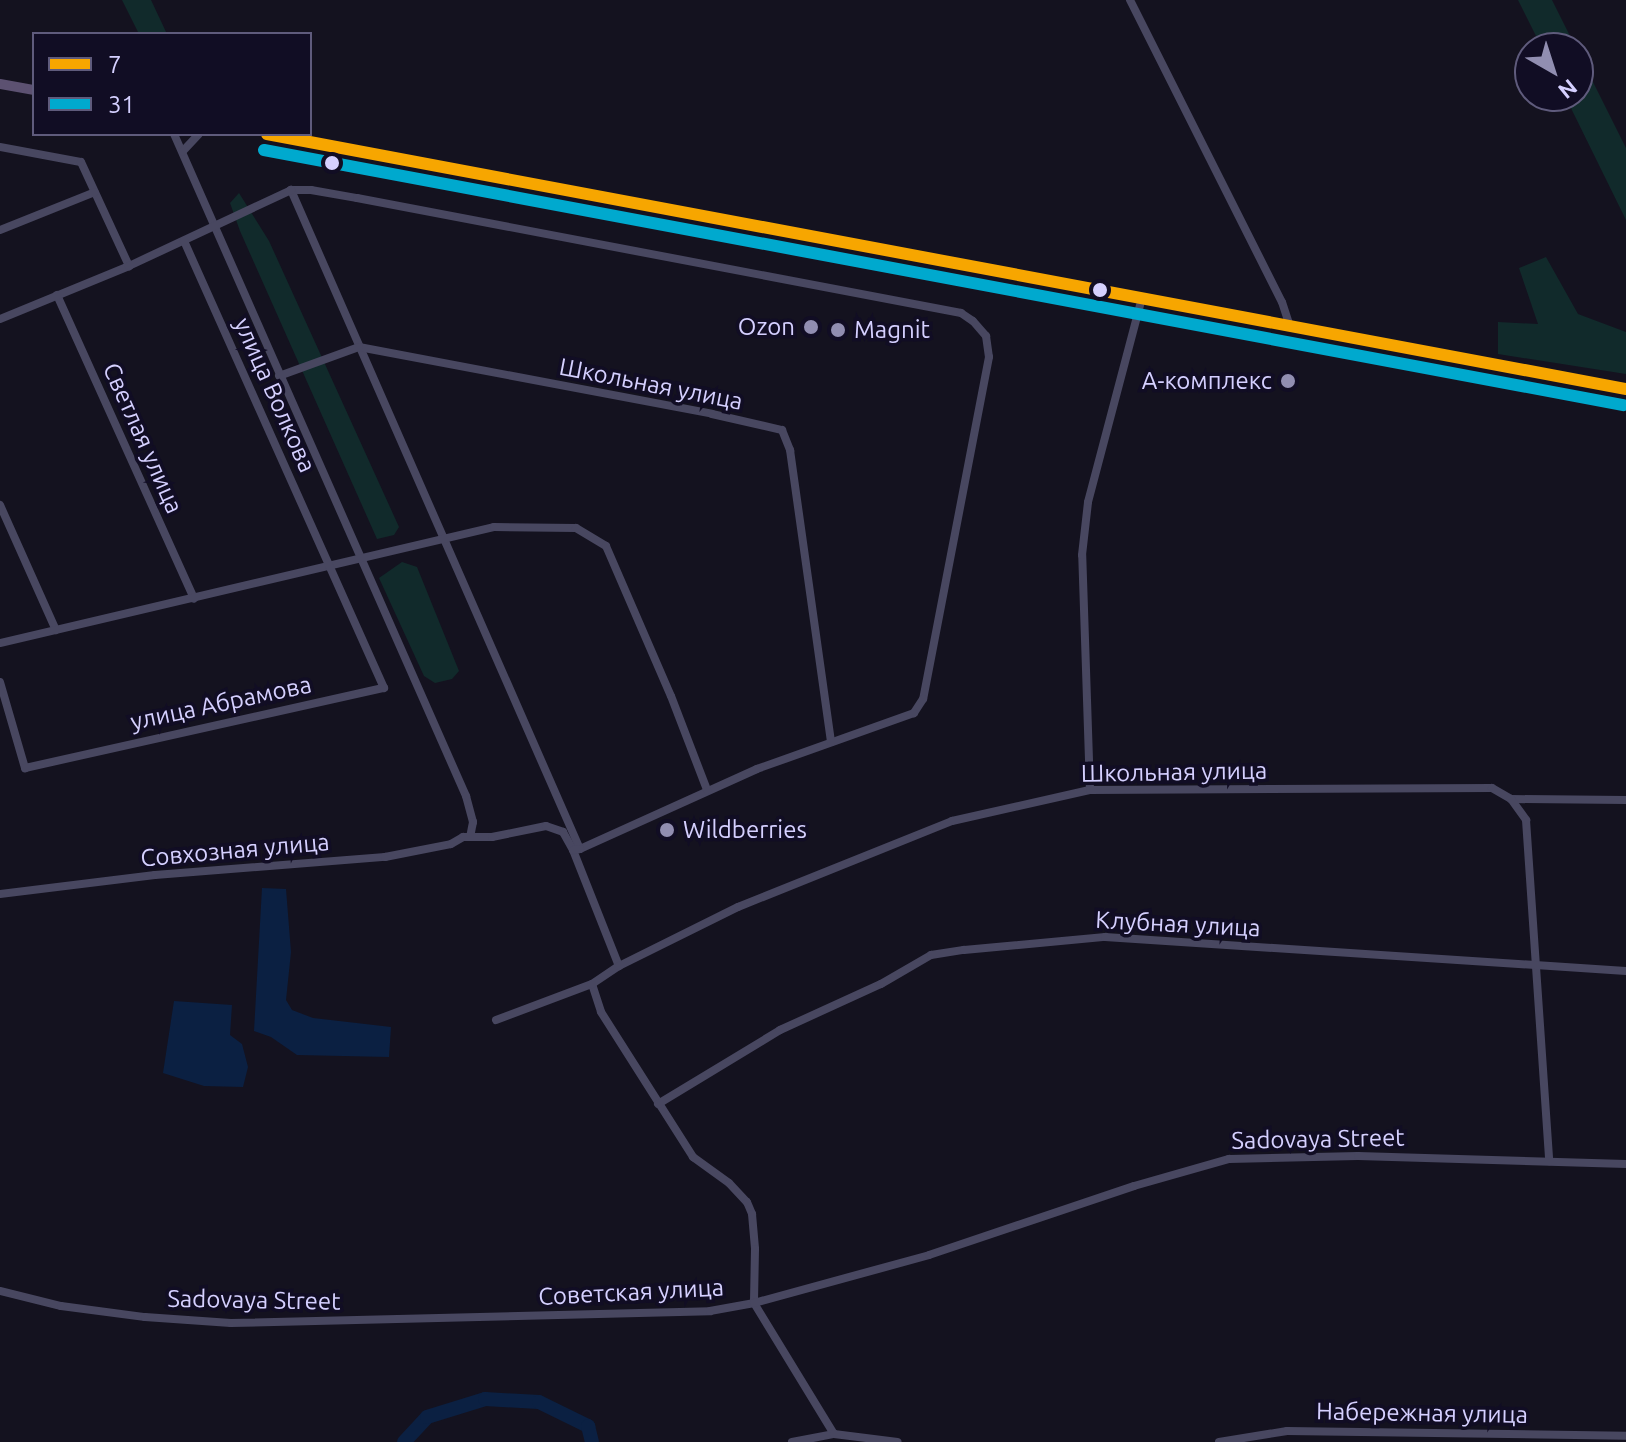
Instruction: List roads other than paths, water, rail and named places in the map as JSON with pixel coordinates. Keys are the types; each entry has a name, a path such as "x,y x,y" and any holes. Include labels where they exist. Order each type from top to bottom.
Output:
{"main road":[{"path":"0,84 32,90"},
{"path":"277,136 1141,301 1626,389"}],"street":[{"path":"1130,0 1282,302 1290,328"},
{"path":"175,136 466,796 473,822 470,837"},
{"path":"182,136 183,151"},
{"path":"183,151 197,136"},
{"path":"0,147 81,162 129,266"},
{"path":"291,190 445,539 576,850 619,966"},
{"path":"0,319 129,266 291,190 311,190 948,310 973,321 986,336 989,357 923,699 914,713 707,790 576,850"},
{"path":"0,230 95,192"},
{"name":"улица Волкова","path":"184,241 331,566"},
{"name":"Светлая улица","path":"57,295 194,598"},
{"path":"1090,790 1082,555 1088,502 1141,301"},
{"path":"279,376 359,347"},
{"name":"Школьная улица","path":"359,347 782,430 790,450 831,742"},
{"path":"0,505 56,630"},
{"path":"0,643 494,527 576,528 606,546 671,696 707,790"},
{"name":"улица Абрамова","path":"0,682 25,768 384,688 331,566"},
{"name":"Школьная улица","path":"496,1020 592,984 619,966 738,907 913,835 952,821 1090,790 1492,788 1511,799 1626,800"},
{"path":"1511,799 1526,820 1549,1161"},
{"name":"Совхозная улица","path":"0,894 155,875 385,857 470,837 492,837 546,826 563,832 576,850"},
{"name":"Клубная улица","path":"658,1104 780,1030 881,984 931,955 964,950 1105,937 1626,971"},
{"path":"592,984 601,1012 693,1157 747,1202 752,1214 755,1249 754,1303 834,1434"},
{"name":"Sadovaya Street","path":"0,1291 103,1312 231,1323 695,1312 754,1303 929,1255 1134,1186 1229,1159 1358,1156 1626,1164"},
{"name":"Набережная улица","path":"1219,1442 1287,1431 1626,1436"},
{"path":"792,1442 834,1434 898,1442"}],"water":[{"path":"262,888 286,889 291,952 286,1000 292,1010 313,1018 391,1027 389,1057 297,1055 271,1037 254,1031"},
{"path":"174,1001 232,1005 230,1035 242,1044 248,1067 243,1087 204,1086 163,1073"}],"waterway":[{"path":"404,1442 427,1417 485,1399 539,1402 588,1426 592,1442"}],"place":[{"name":"Ozon","path":"811,327"},
{"name":"Magnit","path":"838,330"},
{"name":"А-комплекс","path":"1288,381"},
{"name":"Wildberries","path":"667,830"}]}
